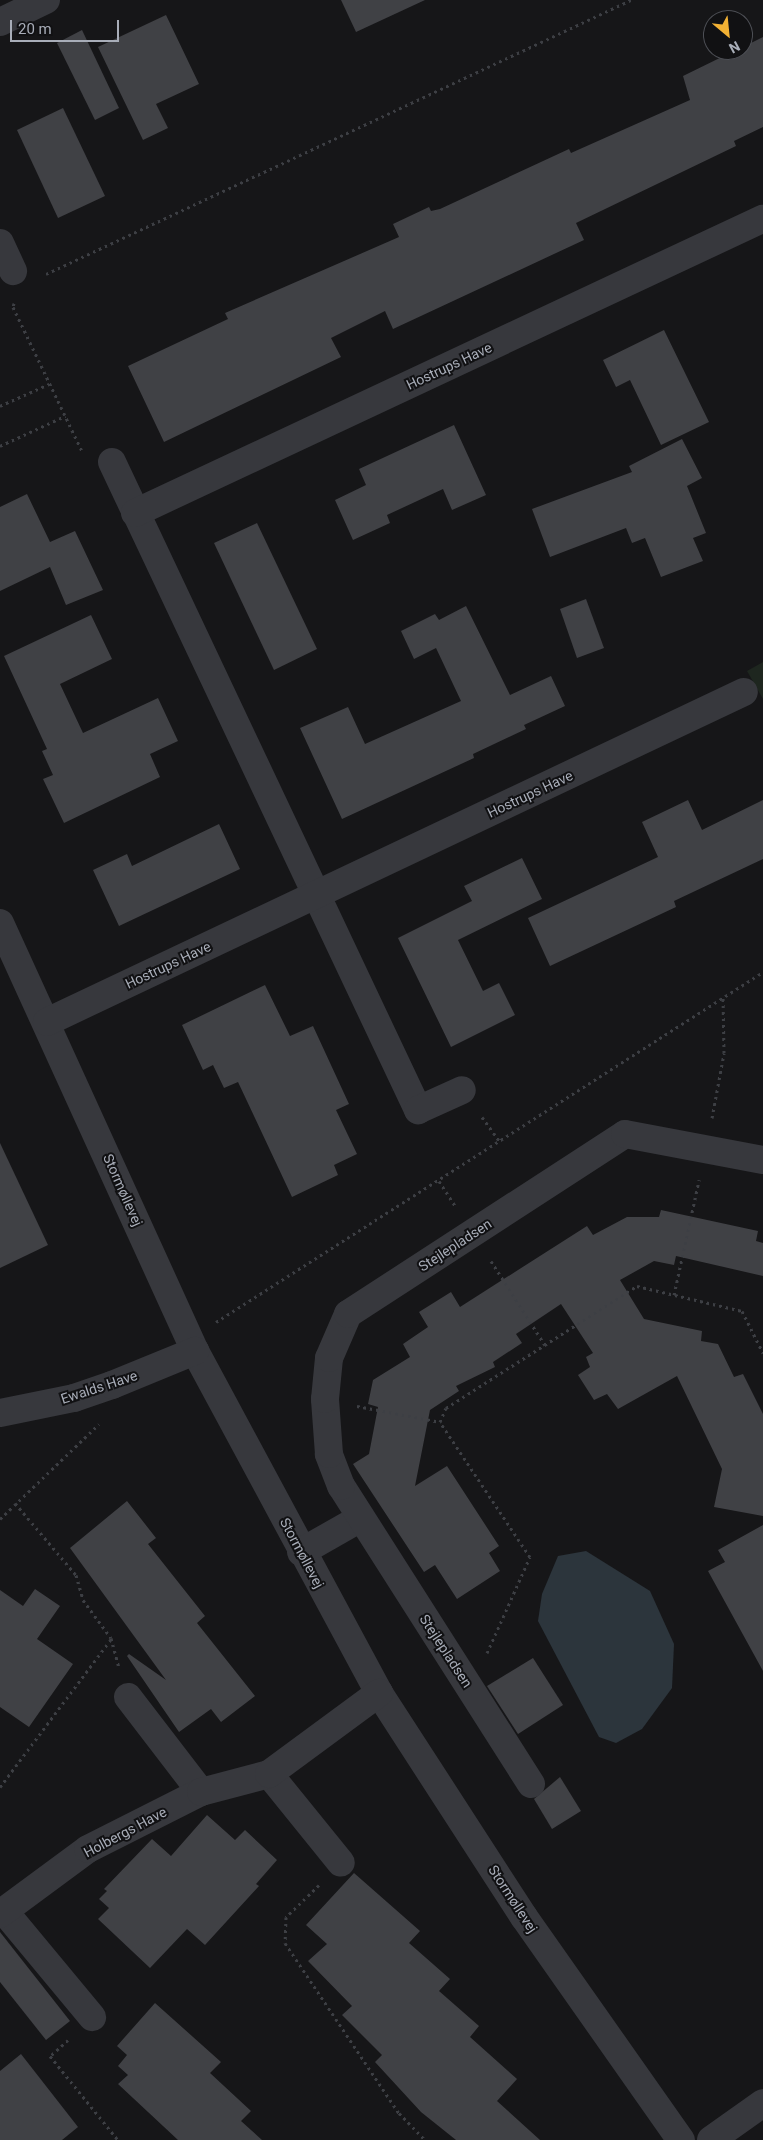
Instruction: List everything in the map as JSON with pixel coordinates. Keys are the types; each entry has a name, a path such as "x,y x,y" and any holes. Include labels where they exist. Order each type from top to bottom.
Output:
{"street":[{"path":"0,22 46,0"},
{"name":"Hostrups Have","path":"136,513 762,219"},
{"path":"0,243 16,279"},
{"path":"112,462 418,1110 462,1090"},
{"name":"Hostrups Have","path":"47,1022 744,692"},
{"name":"Stormøllevej","path":"0,923 47,1022 192,1344 301,1552 379,1693 524,1917 681,2140"},
{"name":"Stejlepladsen","path":"531,1784 359,1519 341,1486 329,1454 325,1399 329,1358 348,1314 625,1134 763,1160"},
{"name":"Ewalds Have","path":"0,1413 74,1398 112,1386 192,1344"},
{"path":"301,1552 359,1519"},
{"name":"Holbergs Have","path":"92,2017 2,1913 88,1850 200,1792 269,1774 379,1693"},
{"path":"128,1696 200,1792"},
{"path":"269,1774 341,1864"},
{"path":"711,2140 763,2103"}],"path":[{"path":"112,462 86,458 13,307 16,279 631,0"},
{"path":"0,406 49,384"},
{"path":"0,446 65,416"},
{"path":"192,1344 229,1316 763,972"},
{"path":"440,1422 446,1408 637,1286 742,1310 763,1354"},
{"path":"0,1518 98,1426 112,1386"},
{"path":"325,1399 440,1422 530,1557 470,1689"},
{"path":"15,1503 76,1576 83,1600 111,1638 128,1696"},
{"path":"0,1787 111,1638"},
{"path":"341,1864 286,1917 285,1943 399,2113 425,2140"},
{"path":"92,2017 50,2056 118,2140"}],"shaded area":[{"path":"763,662 763,699 747,671"},
{"path":"586,1551 650,1591 674,1644 672,1688 642,1729 616,1743 599,1737 538,1621 542,1594 558,1556"}],"building":[{"path":"341,0 425,0 356,32"},
{"path":"166,15 199,84 156,104 168,128 143,140 98,47"},
{"path":"82,30 119,108 95,120 57,43"},
{"path":"763,37 763,127 734,141 736,146 576,223 584,240 393,329 385,311 331,338 341,357 164,442 128,366 228,319 225,313 399,237 393,224 429,207 431,211 440,209 569,149 571,153 690,100 683,76 716,60 753,60 753,42"},
{"path":"63,108 105,196 58,218 17,130"},
{"path":"664,330 709,422 661,445 630,380 616,387 603,360"},
{"path":"454,425 486,495 452,510 443,489 387,515 390,523 353,540 335,500 366,485 359,469"},
{"path":"682,439 702,478 687,486 706,533 693,538 703,561 661,577 645,538 632,543 626,528 550,557 532,509 632,472 629,466"},
{"path":"27,494 50,542 75,531 103,590 66,605 50,567 0,591 0,507"},
{"path":"257,523 317,649 274,670 214,543"},
{"path":"586,599 604,648 577,658 560,609"},
{"path":"466,606 510,695 551,676 565,706 524,725 526,729 473,754 474,758 342,819 300,728 348,707 365,744 461,701 436,648 414,659 401,631 435,614 439,620"},
{"path":"91,615 112,659 60,684 83,733 158,698 178,741 150,754 160,777 64,823 43,779 53,775 42,751 47,749 4,656"},
{"path":"688,800 702,830 763,800 763,859 674,901 676,907 550,966 528,918 658,857 642,822"},
{"path":"219,824 240,869 119,926 93,870 127,854 132,866"},
{"path":"522,858 542,899 458,940 483,991 499,983 515,1015 451,1047 398,938 472,901 464,886"},
{"path":"265,985 290,1036 313,1026 349,1104 336,1110 357,1154 334,1165 338,1175 292,1197 238,1082 224,1088 213,1065 203,1070 182,1025"},
{"path":"0,1143 48,1245 0,1268"},
{"path":"661,1210 758,1231 756,1241 763,1243 763,1276 676,1256 674,1265 654,1261 620,1280 644,1319 702,1331 701,1341 718,1344 734,1377 743,1374 763,1414 763,1516 714,1507 722,1469 677,1376 618,1409 607,1394 594,1400 578,1375 590,1367 586,1357 593,1353 561,1304 516,1334 522,1343 493,1362 495,1367 456,1386 459,1391 430,1410 415,1486 447,1466 499,1546 489,1553 500,1571 457,1599 435,1565 424,1572 353,1464 369,1454 378,1407 368,1404 373,1380 410,1357 403,1344 428,1327 419,1312 451,1292 460,1307 587,1226 593,1235 627,1217 659,1217"},
{"path":"127,1501 156,1538 148,1544 205,1616 197,1623 255,1696 221,1722 211,1709 179,1732 127,1656 129,1654 166,1680 70,1548"},
{"path":"763,1525 763,1671 708,1571 725,1562 718,1550"},
{"path":"35,1589 60,1606 37,1639 73,1664 29,1727 0,1707 0,1590 23,1606"},
{"path":"533,1658 563,1705 518,1734 487,1686"},
{"path":"560,1777 581,1811 552,1829 534,1799"},
{"path":"207,1815 235,1840 245,1830 277,1860 256,1884 259,1886 205,1945 187,1929 150,1968 98,1919 109,1908 99,1899 107,1891 104,1889 152,1839 171,1856"},
{"path":"354,1873 420,1931 409,1943 450,1979 439,1991 479,2026 470,2037 517,2079 497,2101 540,2140 456,2140 421,2112 375,2062 382,2055 342,2015 352,2006 308,1961 327,1944 306,1925"},
{"path":"0,1932 70,2021 46,2040 0,1982"},
{"path":"155,2003 221,2062 210,2073 251,2111 241,2121 262,2140 178,2140 118,2084 128,2075 118,2066 127,2055 117,2046"},
{"path":"21,2054 78,2127 62,2140 0,2140 0,2071"}]}
